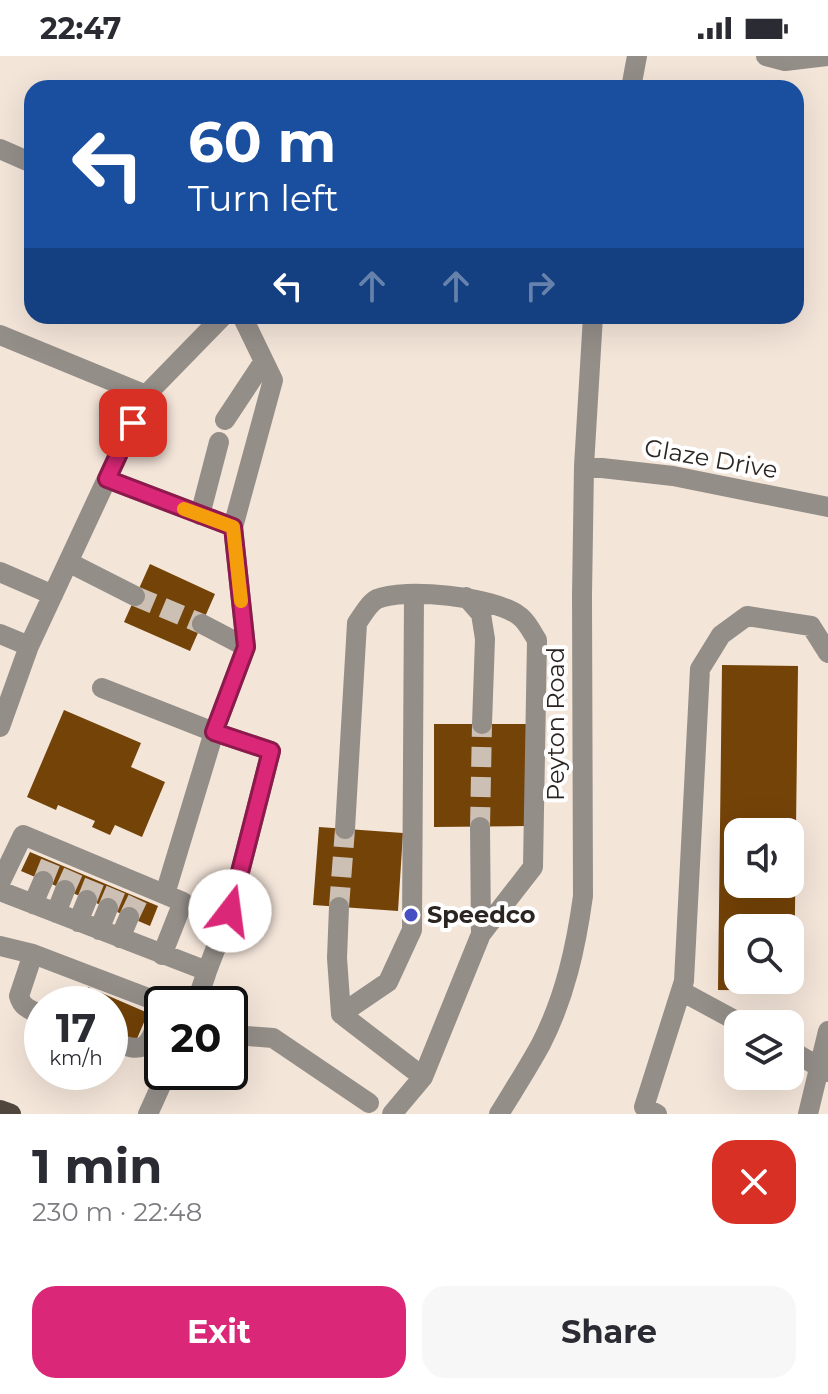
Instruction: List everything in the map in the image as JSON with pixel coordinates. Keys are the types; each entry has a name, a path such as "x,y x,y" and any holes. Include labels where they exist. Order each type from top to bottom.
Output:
{"main road":[{"path":"0,1110 11,1114"}],"street":[{"path":"632,80 637,56"},
{"path":"766,56 785,61 828,56"},
{"path":"0,149 24,160"},
{"path":"0,727 29,646 146,395 215,324"},
{"path":"165,894 214,732 246,647 233,527 273,380 246,324"},
{"name":"Peyton Road","path":"499,1114 541,1044 558,1005 577,938 583,896 584,466 593,324"},
{"path":"0,335 146,395"},
{"path":"225,420 264,361"},
{"path":"200,515 219,442"},
{"name":"Glaze Drive","path":"584,466 673,476 828,507"},
{"path":"107,479 233,527"},
{"path":"68,562 135,596"},
{"path":"0,572 53,595"},
{"path":"345,829 357,623 374,600 398,594 466,597 520,615 537,640 533,867 481,934 423,1077 392,1114"},
{"path":"341,1014 388,982 412,930 414,595"},
{"path":"466,597 481,614 485,639 482,724"},
{"path":"648,1112 684,981 700,669 721,635 747,616 811,626 828,653"},
{"path":"202,624 246,647"},
{"path":"0,634 29,646"},
{"path":"102,688 271,751 230,911 202,986"},
{"path":"480,827 481,934"},
{"path":"0,883 23,835 54,855 141,892 165,894 183,902 162,955"},
{"path":"33,904 43,881"},
{"path":"56,913 65,890"},
{"path":"0,891 207,971"},
{"path":"78,922 87,900"},
{"path":"339,907 337,958 341,1014 423,1077"},
{"path":"99,930 108,908"},
{"path":"120,938 129,917"},
{"path":"0,946 33,954 144,996"},
{"path":"24,1006 19,996 33,954"},
{"path":"681,991 724,1014"},
{"path":"808,1114 824,1069 828,1031"},
{"path":"248,1036 273,1038 369,1103"},
{"path":"804,1058 824,1069"},
{"path":"148,1114 159,1090"}],"building":[{"path":"150,564 215,594 190,651 124,622"},
{"path":"722,665 798,666 796,818 724,818 724,898 795,898 795,914 724,914 724,990 718,990"},
{"path":"64,710 141,743 131,767 165,782 142,837 115,825 110,835 92,827 95,821 58,805 56,810 27,797"},
{"path":"434,724 529,724 526,826 434,827"},
{"path":"319,827 403,833 398,911 313,905"},
{"path":"30,852 158,906 150,926 21,871"},
{"path":"128,1004 144,1011 144,1022 136,1041 128,1038"}],"tunnel":[{"path":"135,596 202,624"},
{"path":"480,827 482,724"},
{"path":"339,907 345,829"},
{"path":"43,881 51,861"},
{"path":"65,890 74,870"},
{"path":"87,900 95,880"},
{"path":"108,908 116,889"},
{"path":"129,917 138,898"}],"slow traffic":[{"path":"184,509 233,527 241,601"}],"place":[{"name":"Speedco","path":"411,915"}],"route":[{"path":"133,423 107,479 233,527 246,647 214,732 271,751 230,911"}]}
